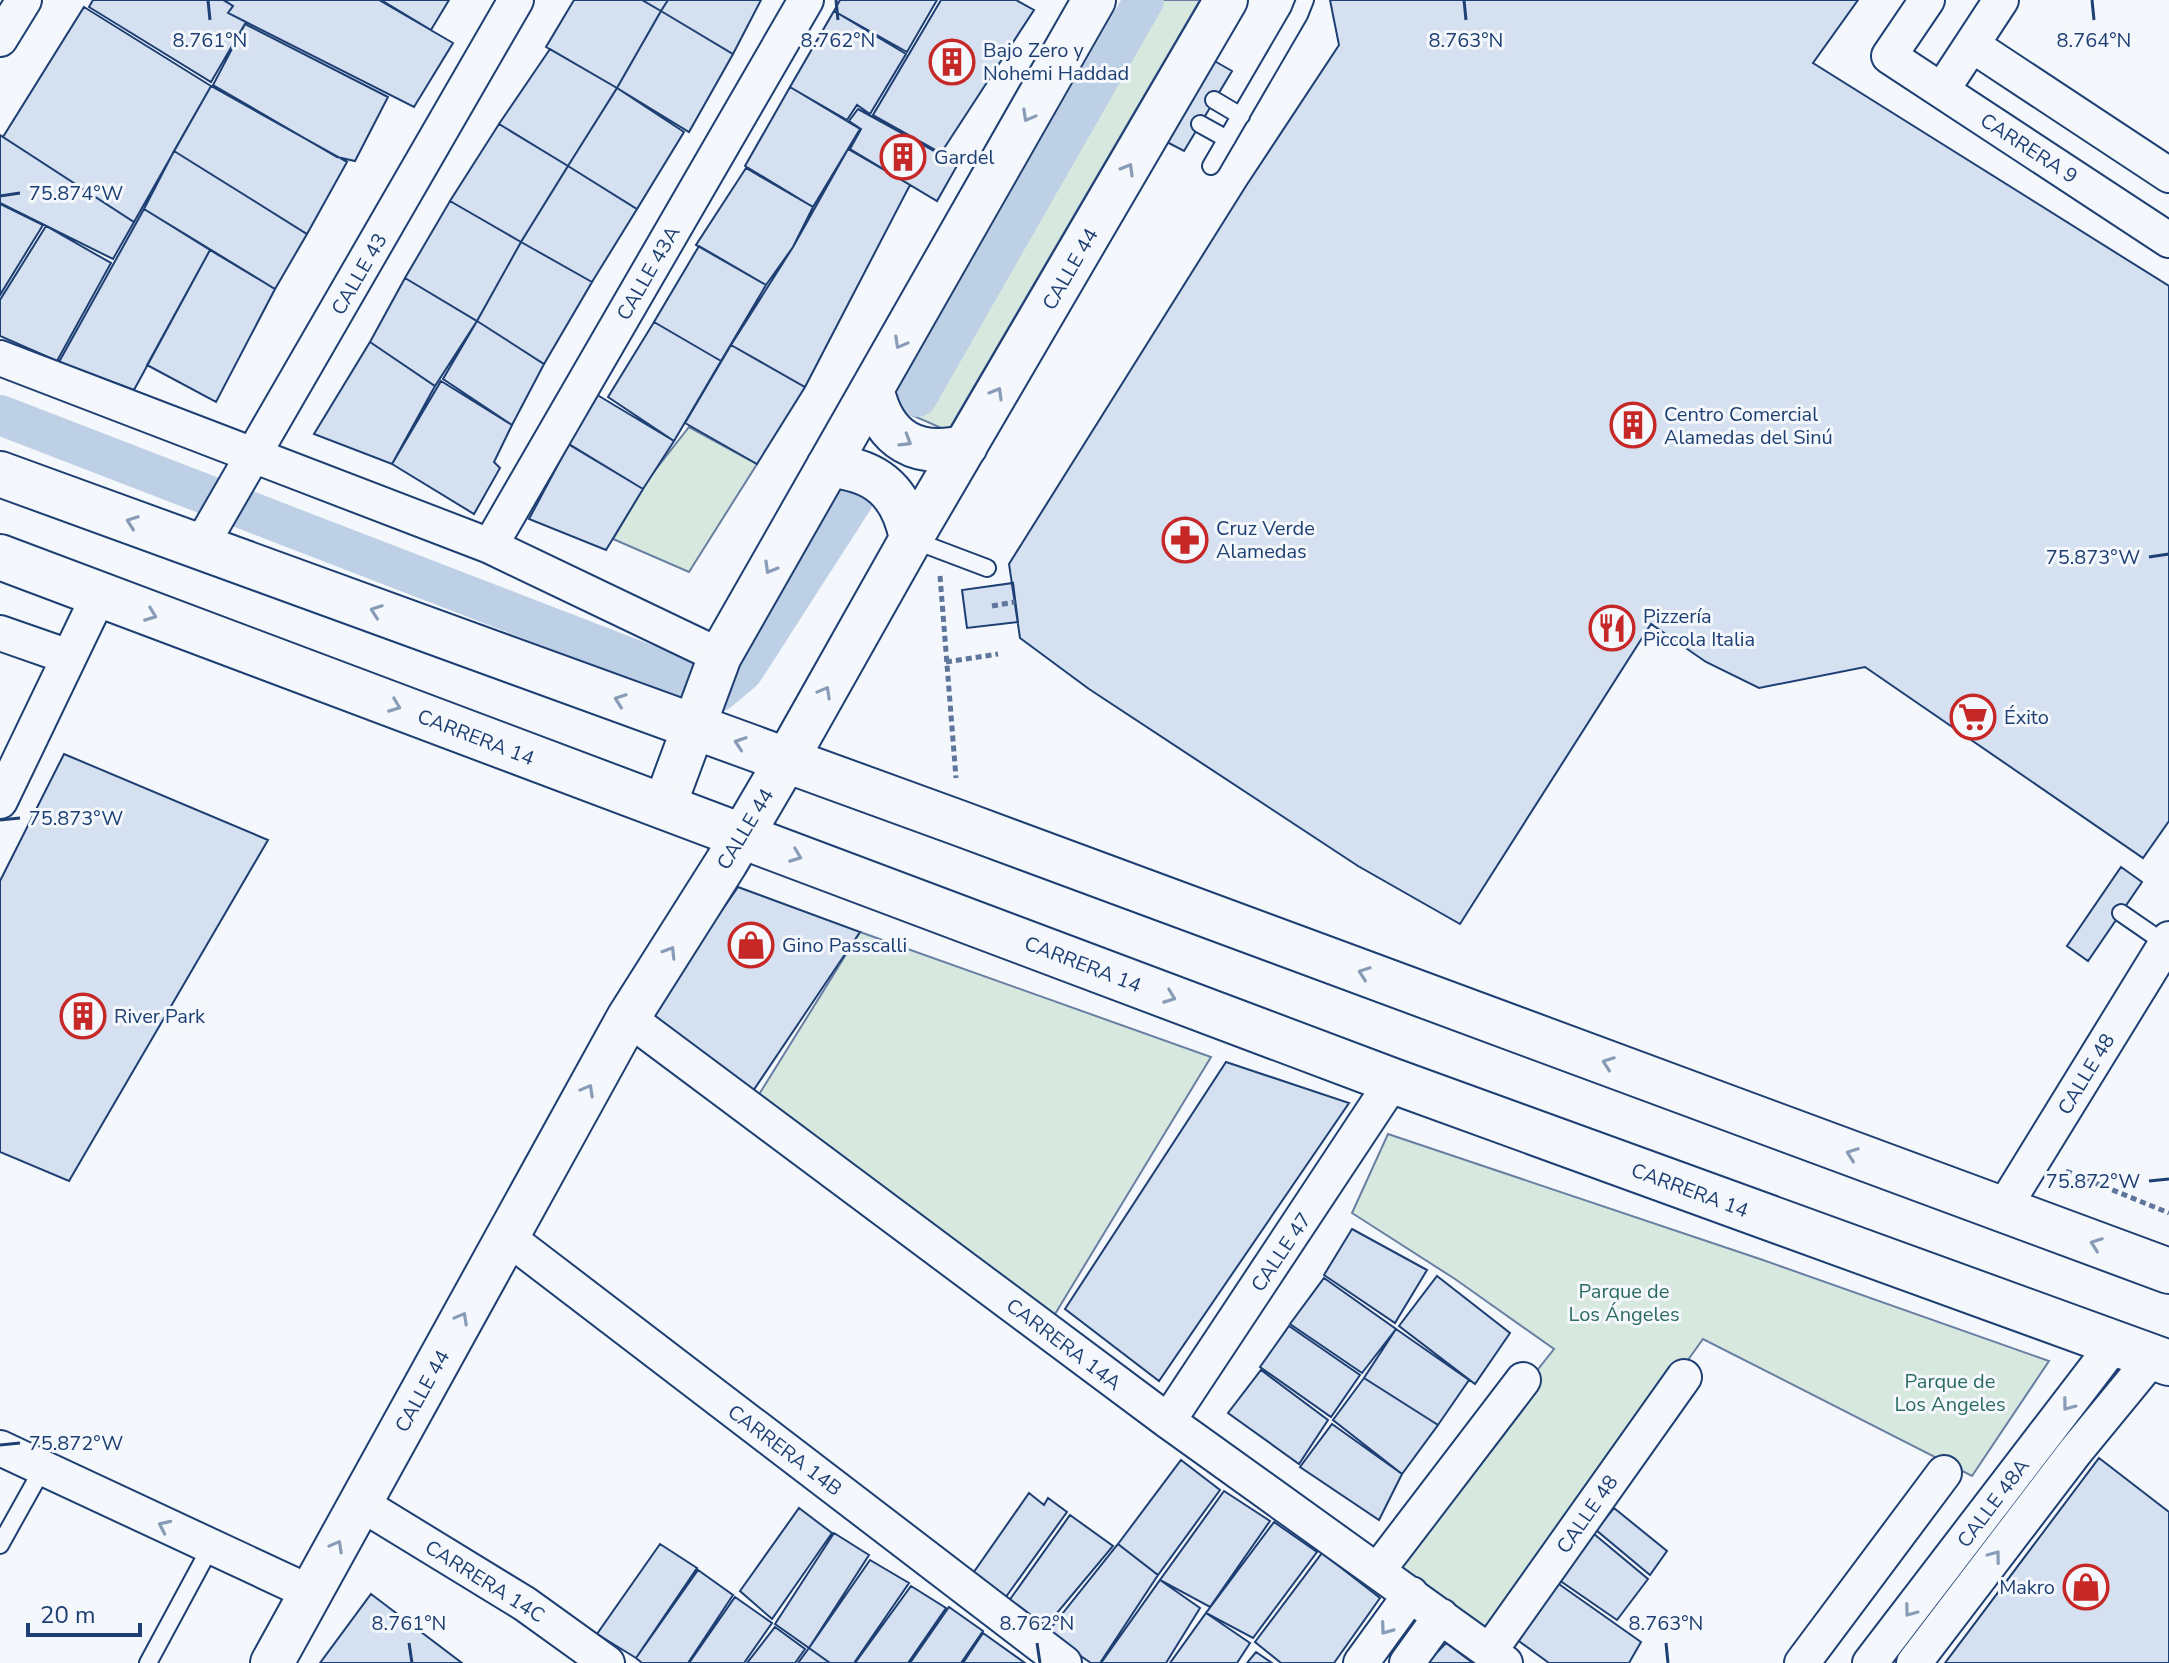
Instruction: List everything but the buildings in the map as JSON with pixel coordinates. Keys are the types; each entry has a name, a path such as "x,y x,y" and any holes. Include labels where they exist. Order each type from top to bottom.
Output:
{"main road":[{"path":"0,474 708,689 787,759 2169,1271"},
{"name":"CARRERA 14","path":"0,557 1393,1081 2146,1354"}],"street":[{"path":"0,39 24,0"},
{"name":"CALLE 43","path":"207,536 516,0"},
{"name":"CALLE 43A","path":"490,546 806,0"},
{"path":"664,807 708,689 828,466 1094,0"},
{"name":"CALLE 44","path":"272,1663 628,1018 787,759 928,546 966,446 1189,101 1226,0"},
{"name":"CARRERA 9","path":"1927,0 1889,56 2169,240"},
{"path":"1942,90 2001,0"},
{"path":"1972,45 2169,175"},
{"path":"0,358 248,466 490,546 708,689"},
{"path":"873,391 885,424 913,447 939,451 966,446"},
{"path":"828,466 868,474 885,485 928,546"},
{"path":"0,801 99,595"},
{"path":"0,633 69,657"},
{"name":"CALLE 48","path":"2003,1209 2168,943"},
{"name":"CARRERA 14A","path":"628,1018 1168,1421 1497,1657"},
{"name":"CALLE 47","path":"1168,1421 1393,1081"},
{"name":"CARRERA 14B","path":"507,1237 1064,1663"},
{"name":"CALLE 48A","path":"1870,1663 2146,1354"},
{"name":"CALLE 48A","path":"1914,1663 2135,1376 2146,1354"},
{"name":"CALLE 48","path":"1497,1657 1684,1377"},
{"path":"1378,1570 1523,1380"},
{"path":"0,1448 311,1593"},
{"path":"1802,1663 1944,1473"},
{"name":"CARRERA 14C","path":"360,1503 525,1604 607,1663"},
{"path":"1361,1663 1411,1594"},
{"path":"1407,1663 1441,1616"}],"lane":[{"path":"1211,166 1305,0"},
{"path":"1189,101 1241,116"},
{"path":"1189,101 1227,139"},
{"path":"928,546 987,568"},
{"path":"2121,913 2168,943"},
{"path":"0,1545 43,1468"},
{"path":"148,1663 210,1548"}],"path":[{"path":"928,546 940,582 955,769"},
{"path":"992,606 1015,602"},
{"path":"946,662 998,654"},
{"path":"2035,1159 2169,1213"}],"green space":[{"path":"1125,0 1200,0 948,431 907,413 896,399"},
{"path":"689,427 757,464 689,572 613,539 649,478"},
{"path":"860,932 1211,1057 1052,1319 750,1109"},
{"name":"Parque de Los Ángeles","path":"1388,1134 1760,1259 2049,1361 1972,1476 1703,1339 1488,1639 1383,1565 1554,1349 1455,1279 1352,1213"}],"waterway":[{"path":"917,397 1144,0"},
{"path":"0,415 718,692 743,671 853,500"}],"place":[{"name":"Bajo Zero y Nohemi Haddad","path":"952,62"},
{"name":"Gardel","path":"903,157"},
{"name":"Centro Comercial Alamedas del Sinú","path":"1633,425"},
{"name":"Cruz Verde Alamedas","path":"1185,540"},
{"name":"Pizzería Piccola Italia","path":"1612,628"},
{"name":"Éxito","path":"1973,717"},
{"name":"Gino Passcalli","path":"751,945"},
{"name":"River Park","path":"83,1016"},
{"name":"Makro","path":"2086,1587"}],"park label":[{"name":"Parque de Los Angeles","path":"1950,1392"}]}
